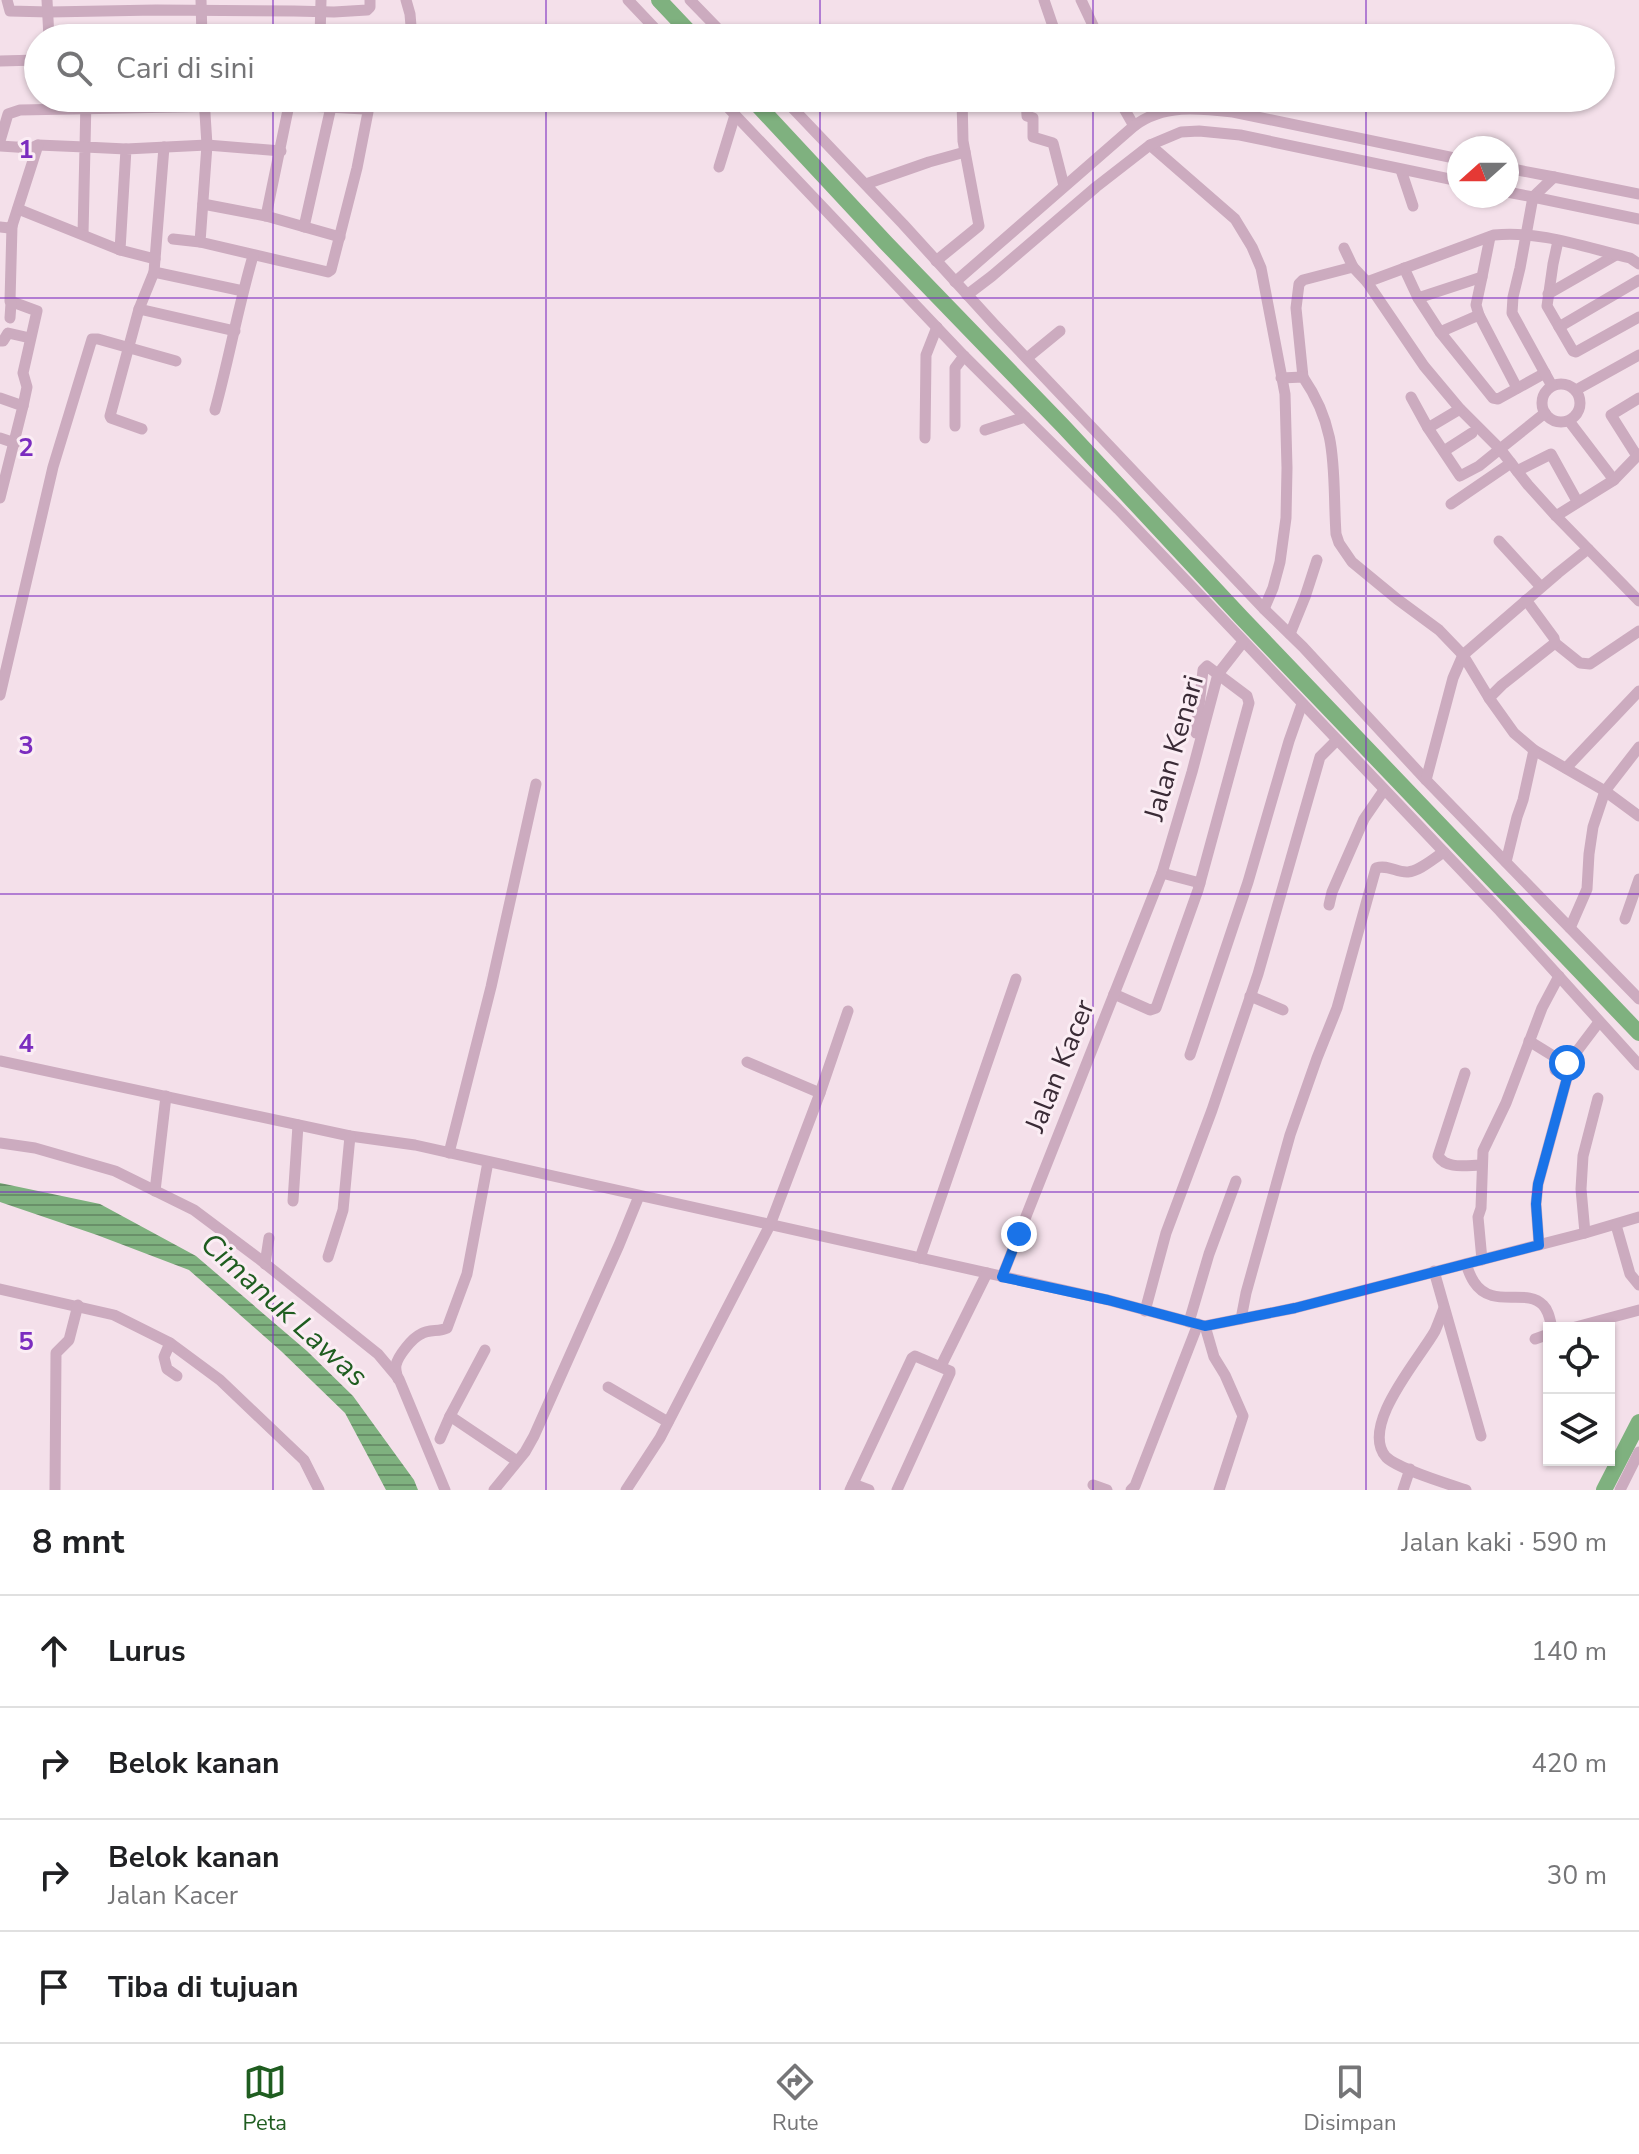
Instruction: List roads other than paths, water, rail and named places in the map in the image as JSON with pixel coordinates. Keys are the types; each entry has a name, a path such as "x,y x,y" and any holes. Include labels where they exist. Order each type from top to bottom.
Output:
{"street":[{"path":"6,8 238,5 320,6 362,11 370,7 370,0"},
{"path":"406,0 411,24"},
{"path":"628,0 651,24"},
{"path":"690,0 713,24"},
{"path":"1044,0 1052,24"},
{"path":"1081,0 1092,24"},
{"path":"0,61 24,60"},
{"path":"24,110 8,114 0,143 31,148 38,145 126,149 207,145 281,151"},
{"path":"83,234 86,112"},
{"path":"200,242 207,145 205,112"},
{"path":"266,216 287,112"},
{"path":"304,227 330,112"},
{"path":"173,239 200,242 328,272 340,237 368,112"},
{"path":"732,112 964,356 1118,509 1444,852 1639,1065"},
{"path":"797,112 1426,780 1639,999"},
{"path":"936,261 979,227 965,152 962,112"},
{"path":"1027,112 1027,116 1033,118 1033,137 1053,143 1064,186"},
{"path":"1126,112 1134,126"},
{"path":"961,288 1064,186 1134,126 1160,112"},
{"path":"1233,112 1447,157"},
{"path":"719,167 735,115"},
{"path":"961,288 992,276 1096,187 1150,145 1174,134 1199,131 1240,135 1447,179"},
{"path":"0,498 27,387 23,373 37,311 8,310 6,226 18,209 38,145"},
{"path":"1150,145 1235,219 1261,268 1285,394 1287,468 1286,518 1280,562 1264,609"},
{"path":"142,429 110,417 139,309 154,272 164,147"},
{"path":"120,250 126,149"},
{"path":"866,184 965,152"},
{"path":"1401,170 1413,206"},
{"path":"1519,171 1639,194"},
{"path":"1552,179 1535,195 1512,313 1552,386"},
{"path":"1519,193 1639,219"},
{"path":"203,204 266,216 340,237"},
{"path":"18,209 120,250 155,259"},
{"path":"1367,282 1490,237 1507,234 1558,241 1630,258 1639,264"},
{"path":"1490,237 1476,305 1517,388"},
{"path":"1558,241 1547,308 1573,351 1639,317"},
{"path":"1344,248 1353,267 1367,282 1424,366 1556,516 1639,601"},
{"path":"1548,294 1616,255"},
{"path":"215,410 253,256"},
{"path":"1353,267 1303,280 1299,284 1296,308 1303,377 1315,395 1329,431 1334,458 1339,543 1352,562 1439,630 1463,655 1514,733 1534,750 1605,791 1639,816"},
{"path":"1404,268 1418,298 1440,332 1493,398 1498,399 1545,373"},
{"path":"154,272 243,291"},
{"path":"1418,298 1482,277"},
{"path":"1559,327 1639,280"},
{"path":"139,309 235,331"},
{"path":"1440,332 1479,315"},
{"path":"925,438 926,355 937,327"},
{"path":"1027,358 1060,331"},
{"path":"0,341 8,333 30,338"},
{"path":"0,695 49,481 91,341 95,338 176,361"},
{"path":"1576,390 1639,355"},
{"path":"955,426 955,368 964,356"},
{"path":"1281,378 1303,377"},
{"path":"1565,384 1576,390 1580,404 1569,421 1556,421 1545,413 1543,396 1552,386 1565,384"},
{"path":"1411,397 1458,475 1462,476 1545,413"},
{"path":"0,398 23,406"},
{"path":"1556,516 1614,480 1638,455 1611,415 1639,398"},
{"path":"1428,428 1460,409"},
{"path":"985,430 1025,417"},
{"path":"1569,421 1614,480"},
{"path":"1444,451 1472,433"},
{"path":"0,438 15,443"},
{"path":"1451,504 1514,467 1551,454 1577,501"},
{"path":"1499,541 1541,587"},
{"path":"1426,780 1453,678 1463,655 1588,549"},
{"path":"1290,634 1317,560"},
{"path":"1526,600 1555,643 1580,663 1590,664 1639,631"},
{"name":"Jalan Kenari","path":"1162,873 1192,772 1204,667 1210,667 1218,674 1243,642"},
{"path":"1489,698 1555,643"},
{"path":"1114,994 1150,1010 1156,1008 1200,883 1249,703 1247,696 1218,674"},
{"path":"1566,768 1639,691"},
{"path":"1190,1055 1248,882 1302,704"},
{"path":"1145,1311 1166,1233 1250,996 1320,757 1337,740"},
{"path":"1570,928 1587,889 1593,827 1605,791 1639,747"},
{"path":"1506,862 1534,750"},
{"path":"449,1153 491,987 536,784"},
{"path":"1329,905 1364,819 1384,790"},
{"path":"1241,1319 1290,1135 1337,1008 1376,868 1384,866 1407,872 1444,852"},
{"path":"1162,873 1200,883"},
{"name":"Jalan Kacer","path":"1002,1277 1162,873"},
{"path":"1625,919 1639,879"},
{"path":"1482,1260 1478,1212 1481,1208 1483,1151 1506,1103 1542,1008 1559,976"},
{"path":"920,1258 1016,979"},
{"path":"1250,996 1283,1010"},
{"path":"626,1490 660,1438 770,1225 848,1011"},
{"path":"1539,1245 1538,1184 1567,1078 1565,1067 1599,1022"},
{"path":"1529,1041 1555,1057 1555,1070"},
{"path":"0,1061 350,1136 404,1143 1108,1300 1198,1324 1295,1308 1639,1217"},
{"path":"747,1062 820,1093"},
{"path":"1465,1073 1438,1156 1444,1164 1482,1165"},
{"path":"155,1191 166,1096"},
{"path":"1585,1233 1581,1189 1583,1156 1598,1098"},
{"path":"293,1201 298,1125"},
{"path":"328,1257 343,1210 350,1136"},
{"path":"0,1143 35,1148 115,1171 194,1210 378,1354 399,1379"},
{"path":"445,1490 396,1369 397,1363 421,1333 447,1328 467,1274 488,1162"},
{"path":"1131,1490 1198,1324 1209,1254 1236,1181"},
{"path":"494,1490 534,1436 639,1196"},
{"path":"1616,1225 1630,1274 1639,1285"},
{"path":"265,1264 269,1238"},
{"path":"1466,1264 1481,1290 1491,1296 1530,1298 1542,1303 1550,1322"},
{"path":"1434,1271 1481,1436"},
{"path":"941,1366 987,1273"},
{"path":"0,1289 114,1315 170,1343 220,1380 304,1460 319,1490"},
{"path":"55,1490 56,1353 69,1340 78,1305"},
{"path":"1444,1308 1434,1332 1406,1373 1381,1419 1380,1446 1384,1455 1396,1464 1459,1489"},
{"path":"1594,1322 1639,1310"},
{"path":"1198,1324 1243,1416 1219,1490"},
{"path":"1535,1339 1543,1336"},
{"path":"170,1343 164,1357 167,1369 177,1376"},
{"path":"440,1439 485,1350"},
{"path":"869,1490 851,1487 915,1356 950,1373 897,1490"},
{"path":"608,1387 668,1422"},
{"path":"450,1416 517,1461"},
{"path":"1620,1490 1639,1452"},
{"path":"1403,1490 1410,1469"},
{"path":"1093,1485 1107,1490"}],"waterway":[{"path":"659,0 682,24"},
{"path":"764,112 1639,1033"},
{"path":"1604,1490 1639,1422"}],"water label":[{"name":"Cimanuk Lawas","path":"284,1310"}]}
